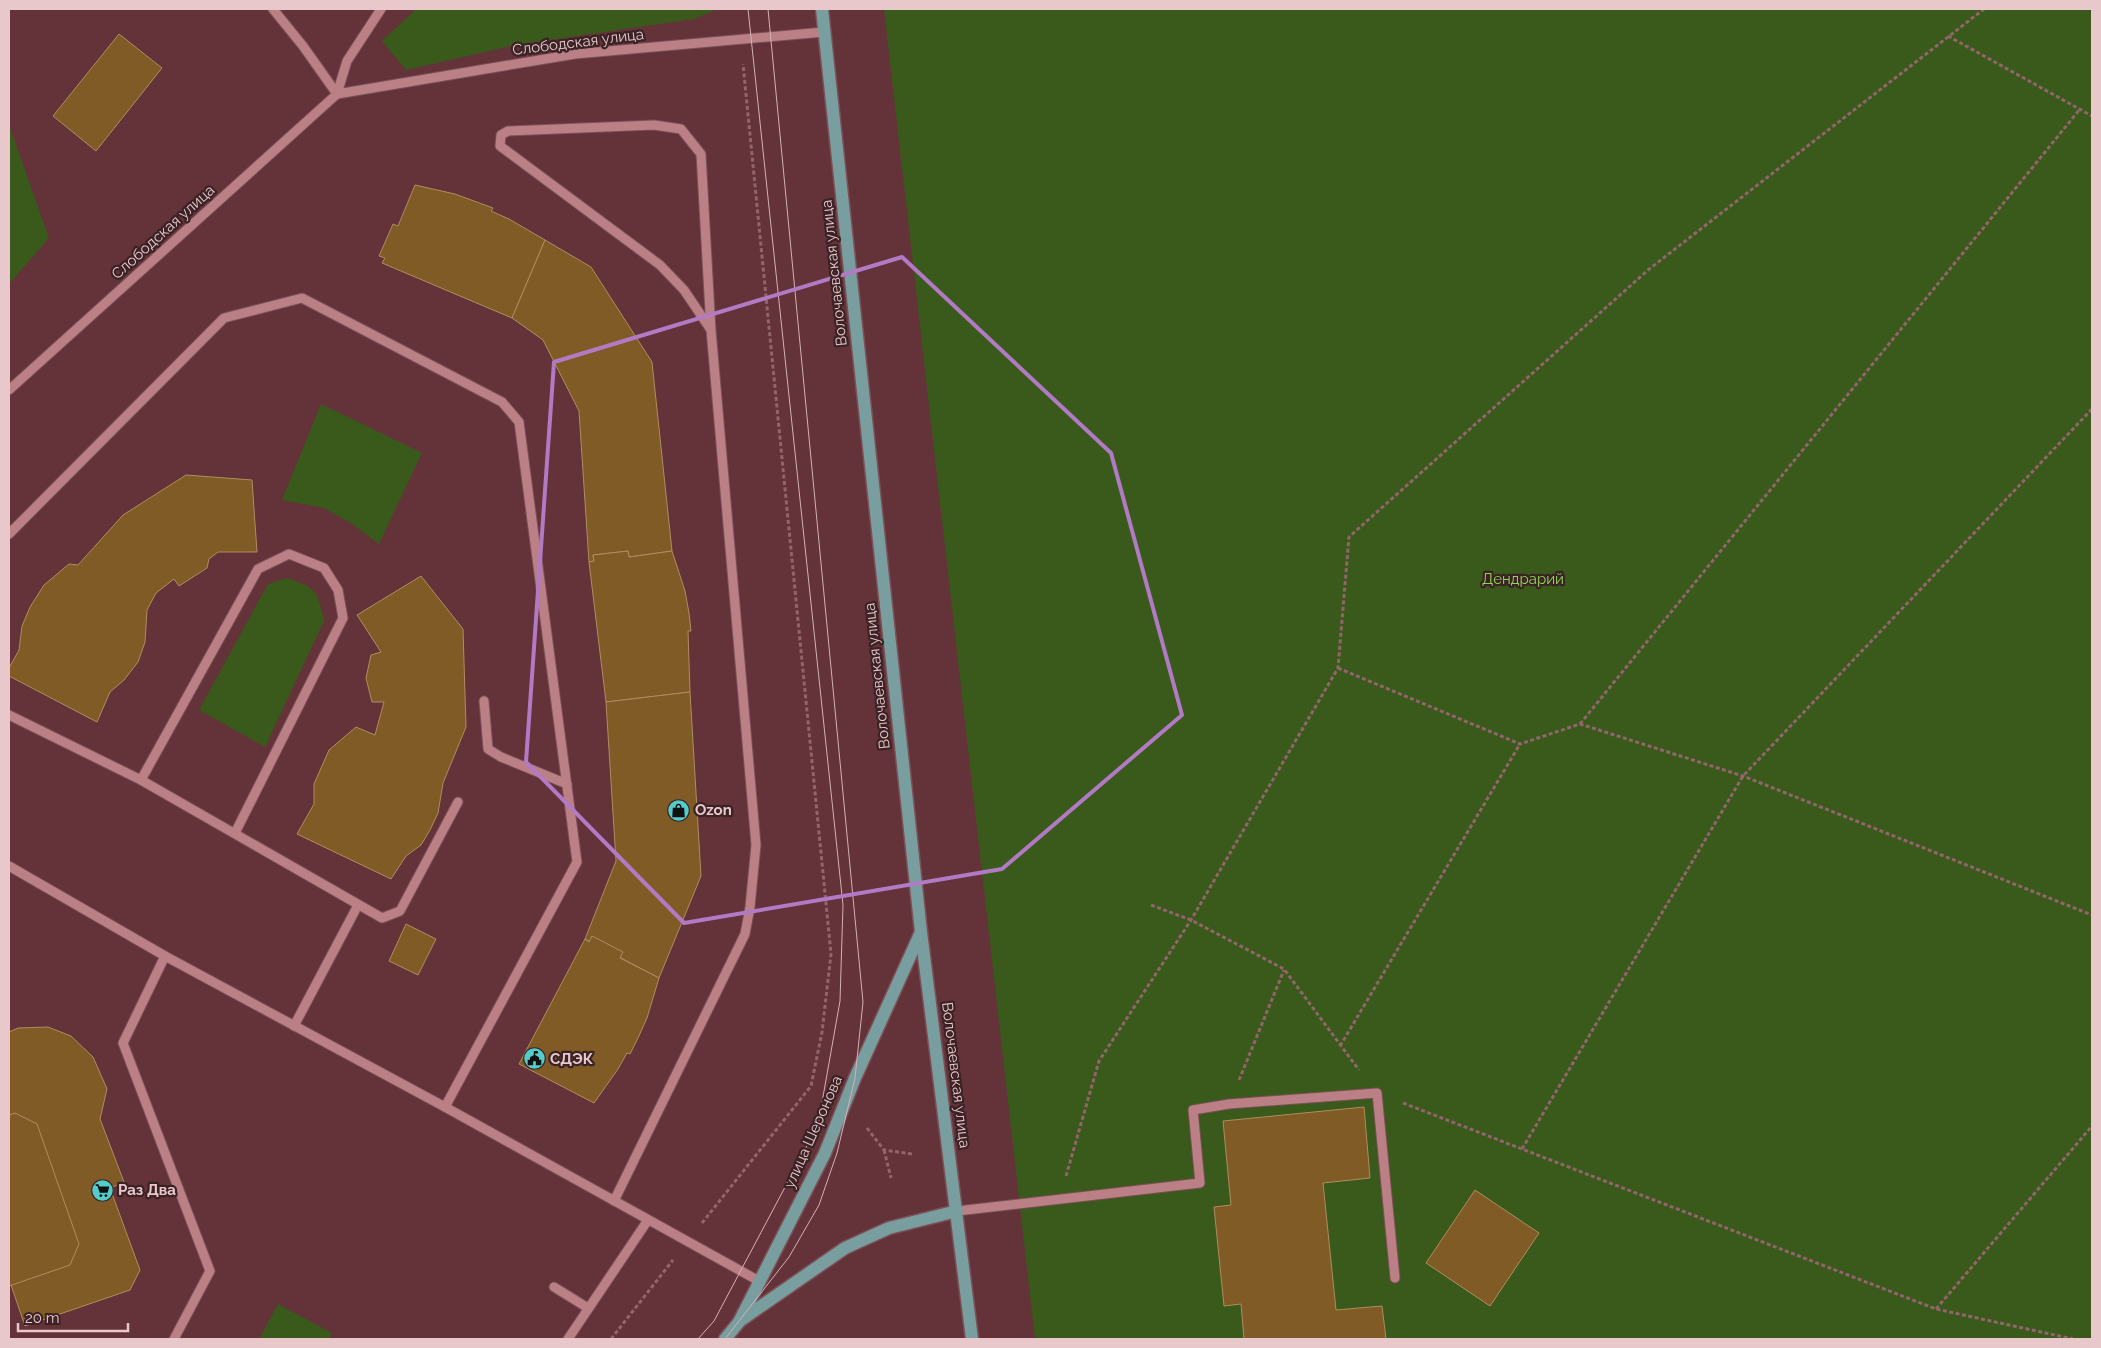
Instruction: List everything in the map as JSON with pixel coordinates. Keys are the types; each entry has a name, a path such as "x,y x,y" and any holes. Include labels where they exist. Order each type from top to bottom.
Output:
{"main road":[{"name":"Волочаевская улица","path":"822,9 921,932 972,1339"},
{"name":"улица Шеронова","path":"725,1339 739,1322 825,1153 855,1078 921,932"},
{"path":"739,1322 846,1248 889,1228 957,1211"}],"street":[{"path":"273,9 303,46 337,94"},
{"path":"337,94 347,61 381,9"},
{"name":"Слободская улица","path":"9,390 337,94 576,54 824,32"},
{"path":"614,1201 745,934 750,907 756,846 712,330 701,154 681,129 654,125 508,131 501,136 500,146 660,265 684,290 712,330"},
{"path":"9,534 224,318 302,298 502,402 519,422 577,862 445,1107"},
{"path":"141,780 258,569 289,554 324,568 338,590 343,618 236,833"},
{"path":"484,701 488,749 501,757 566,784"},
{"path":"9,715 141,780 382,918 400,911 458,802"},
{"path":"9,866 165,956 445,1107 760,1281"},
{"path":"294,1026 358,905"},
{"path":"165,956 123,1043 210,1271 174,1339"},
{"path":"957,1211 1200,1183 1194,1110 1229,1104 1378,1093 1396,1278"},
{"path":"568,1339 648,1220"},
{"path":"554,1287 588,1308"}],"path":[{"path":"1059,1198 1099,1060 1191,920 1338,668 1349,537 1648,270 1984,9"},
{"path":"1948,36 2092,116"},
{"path":"611,1339 811,1086 822,1032 831,954 742,61"},
{"path":"1340,1046 1520,744 1580,724 2080,109"},
{"path":"1522,1149 1743,776 2092,409"},
{"path":"1338,668 1520,744"},
{"path":"1580,724 1743,776 2092,915"},
{"path":"1152,905 1191,920 1284,969 1340,1046 1378,1093 1936,1309 2073,1339"},
{"path":"1229,1104 1284,969"},
{"path":"1936,1309 2092,1126"},
{"path":"868,1128 884,1150 891,1178"},
{"path":"884,1150 912,1154"}],"highlighted area":[{"path":"902,257 1111,453 1182,715 1002,869 684,923 526,762 554,362"}],"green space":[{"path":"416,9 718,9 694,19 515,45 406,70 382,41"},
{"name":"Дендрарий","path":"884,9 2092,9 2092,1339 1035,1339"},
{"path":"9,125 49,238 9,284"},
{"path":"321,404 422,453 379,544 352,524 324,508 282,500"},
{"path":"287,578 304,584 314,592 320,603 324,621 265,747 199,710 268,584"},
{"path":"278,1304 332,1333 329,1339 259,1339"}],"building":[{"path":"119,34 162,68 96,151 53,116"},
{"path":"415,185 455,194 493,208 491,211 545,240 512,318 382,263 385,258 379,256 393,224 398,226"},
{"path":"545,240 591,267 652,362 672,551 629,557 628,551 593,555 594,561 589,562 579,411 543,340 512,318"},
{"path":"186,475 252,480 257,552 218,552 209,559 207,568 179,586 174,579 156,593 147,610 145,642 138,662 124,680 110,692 97,722 9,676 9,668 19,650 22,626 30,607 44,585 69,564 78,565 123,515"},
{"path":"628,551 629,557 672,551 685,591 689,613 691,631 688,631 690,692 606,702 589,562 594,561 593,555"},
{"path":"421,576 463,629 466,727 443,783 438,813 430,830 421,845 406,856 391,879 297,834 314,804 314,784 329,750 356,727 375,735 384,702 372,702 366,678 371,655 381,652 357,615"},
{"path":"690,692 701,876 659,978 585,939 616,861 606,702"},
{"path":"406,924 436,939 418,975 389,961"},
{"path":"592,936 623,952 620,958 659,978 647,1018 630,1054 627,1053 594,1103 519,1064 585,939 589,942"},
{"path":"48,1027 71,1036 93,1057 107,1089 100,1119 124,1182 110,1188 140,1270 130,1290 25,1326 11,1285 9,1286 9,1032 18,1028"},
{"path":"1364,1107 1370,1178 1323,1183 1336,1310 1382,1306 1386,1339 1244,1339 1241,1304 1224,1306 1214,1207 1231,1205 1223,1121"},
{"path":"15,1113 37,1124 79,1244 70,1265 9,1286 9,1115"},
{"path":"1475,1190 1539,1233 1490,1306 1426,1263"}],"tram line":[{"path":"698,1339 714,1321 818,1125 840,1001 843,905 748,9"},
{"path":"725,1339 789,1257 819,1205 837,1153 855,1078 863,1002 768,9"}],"place":[{"name":"Ozon","path":"679,810"},
{"name":"СДЭК","path":"534,1059"},
{"name":"Раз Два","path":"102,1190"}]}
